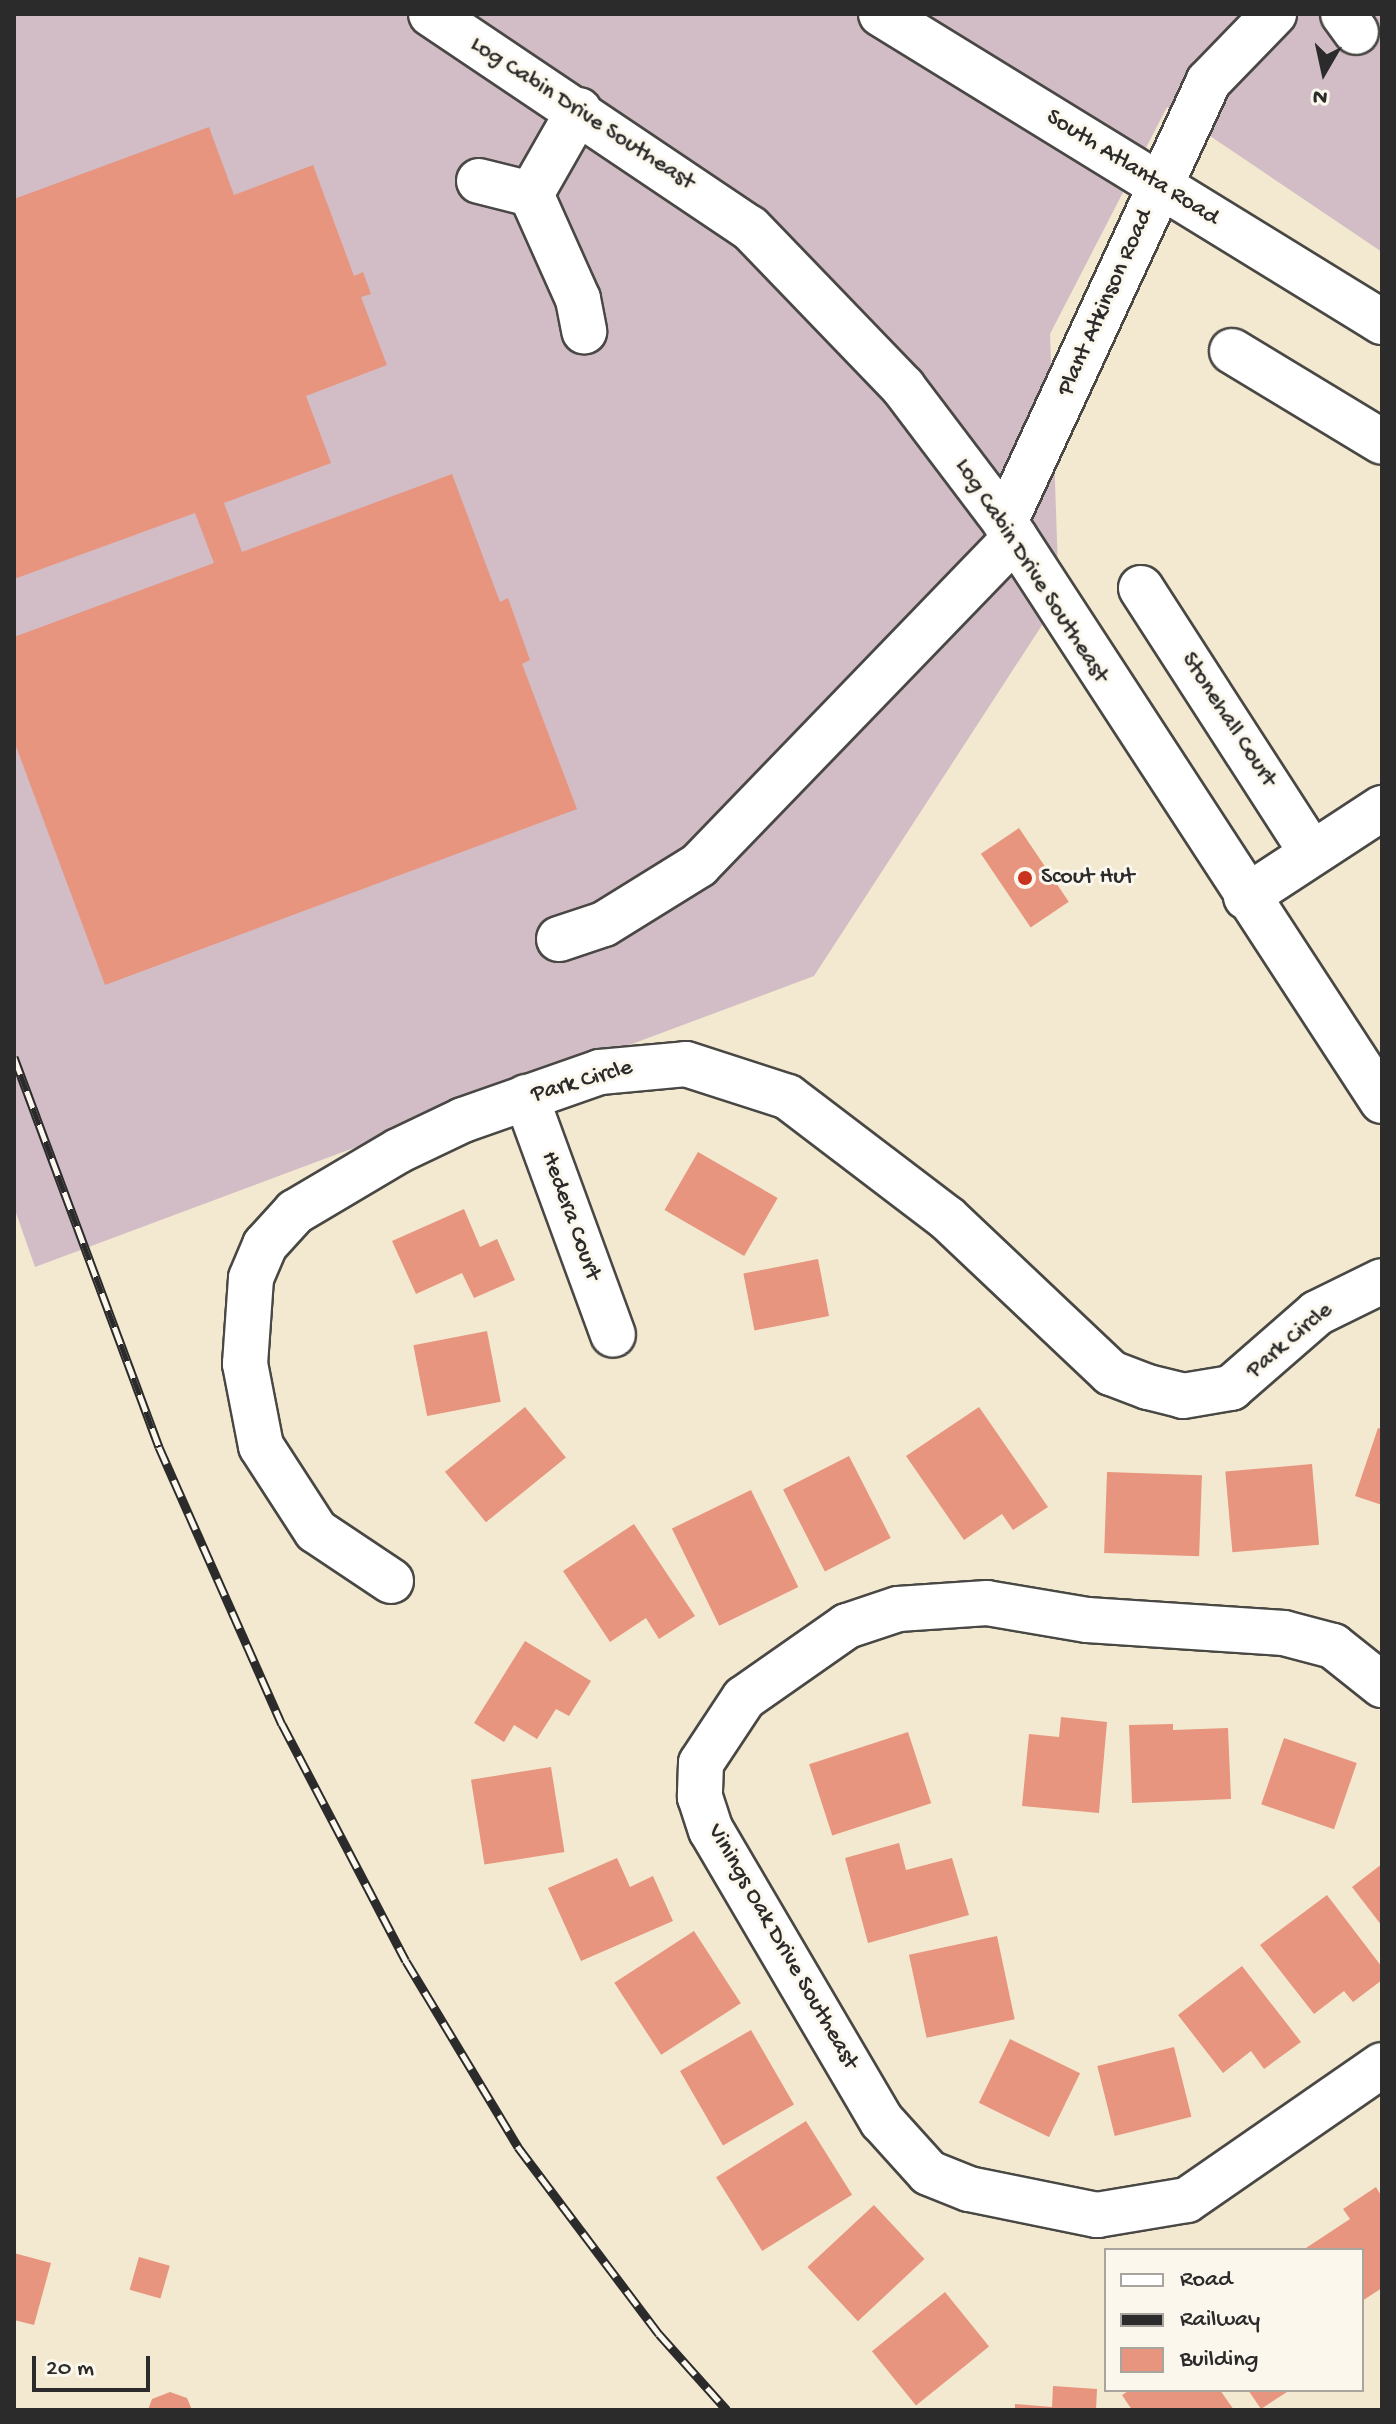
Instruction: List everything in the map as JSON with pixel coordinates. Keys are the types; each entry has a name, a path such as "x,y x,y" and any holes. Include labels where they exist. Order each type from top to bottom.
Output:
{"street":[{"name":"Log Cabin Drive Southeast","path":"431,14 579,110 750,228 830,305 903,387 1010,530 1246,897 1382,1101"},
{"name":"South Atlanta Road","path":"881,14 1382,322"},
{"name":"Plant Atkinson Road","path":"559,939 604,924 699,865 1010,530 1208,82 1274,14"},
{"path":"531,194 579,110"},
{"path":"479,181 531,194"},
{"path":"531,194 578,299 584,331"},
{"path":"1232,351 1382,442"},
{"name":"Stonehall Court","path":"1141,588 1312,853"},
{"path":"1246,897 1382,808"},
{"name":"Park Circle","path":"391,1581 316,1531 261,1446 245,1364 251,1278 265,1245 295,1212 398,1151 526,1097 637,1064 686,1064 788,1097 947,1218 1111,1373 1183,1396 1231,1388 1317,1313 1382,1281"},
{"name":"Hedera Court","path":"526,1097 613,1335"},
{"name":"Vinings Oak Drive Southeast","path":"1382,1685 1333,1646 1284,1633 1087,1620 987,1603 898,1609 847,1626 744,1698 701,1763 700,1797 711,1830 882,2121 929,2173 969,2189 1097,2215 1187,2200 1382,2065"}],"shaded area":[{"path":"14,14 1382,14 1382,252 1167,107 1050,334 1059,599 814,976 35,1267 14,1207"}],"building":[{"path":"209,127 234,195 313,165 354,276 363,272 371,294 361,297 387,365 306,396 331,463 224,503 242,552 452,474 500,602 508,598 530,660 522,664 577,809 105,985 14,741 14,637 214,563 195,513 14,579 14,199"},
{"name":"Scout Hut","path":"1019,828 1069,902 1031,928 981,854"},
{"path":"698,1152 778,1198 744,1256 664,1210"},
{"path":"464,1209 480,1247 497,1239 515,1280 474,1298 462,1273 416,1294 392,1241"},
{"path":"818,1259 829,1316 754,1330 743,1274"},
{"path":"487,1331 501,1402 427,1416 413,1345"},
{"path":"525,1407 566,1458 486,1522 445,1472"},
{"path":"979,1407 1048,1507 1013,1530 1002,1514 964,1540 906,1456"},
{"path":"1378,1428 1382,1429 1382,1505 1355,1496"},
{"path":"849,1456 891,1538 825,1572 783,1490"},
{"path":"1312,1464 1319,1545 1232,1552 1225,1472"},
{"path":"1107,1472 1202,1475 1199,1556 1104,1553"},
{"path":"751,1490 798,1587 719,1626 672,1529"},
{"path":"634,1524 695,1616 659,1639 646,1618 610,1642 563,1571"},
{"path":"525,1641 591,1681 569,1716 556,1709 537,1739 514,1725 504,1742 474,1723"},
{"path":"1061,1717 1107,1722 1099,1813 1022,1806 1029,1734 1059,1737"},
{"path":"1173,1724 1173,1730 1228,1728 1231,1799 1132,1803 1129,1725"},
{"path":"908,1732 931,1803 832,1835 809,1764"},
{"path":"1284,1738 1357,1763 1334,1829 1261,1804"},
{"path":"551,1767 564,1852 484,1865 471,1780"},
{"path":"899,1843 906,1870 952,1858 969,1915 868,1943 845,1858"},
{"path":"617,1858 630,1887 653,1876 673,1921 581,1961 548,1888"},
{"path":"1382,1864 1382,1926 1352,1887"},
{"path":"1327,1895 1382,1967 1382,1980 1353,2002 1344,1991 1314,2014 1260,1945"},
{"path":"694,1931 741,2003 661,2055 614,1983"},
{"path":"997,1936 1015,2019 927,2038 909,1955"},
{"path":"1242,1966 1301,2042 1264,2069 1251,2051 1223,2073 1178,2015"},
{"path":"751,2030 794,2104 723,2145 680,2071"},
{"path":"1010,2039 1080,2073 1049,2137 979,2103"},
{"path":"1174,2047 1191,2117 1115,2136 1097,2066"},
{"path":"806,2121 852,2195 762,2251 716,2177"},
{"path":"1376,2187 1382,2197 1382,2288 1364,2300 1364,2248 1306,2248 1350,2219 1343,2209"},
{"path":"874,2205 924,2259 858,2321 807,2267"},
{"path":"14,2253 51,2263 34,2325 14,2320"},
{"path":"139,2257 170,2266 160,2299 130,2290"},
{"path":"945,2292 989,2346 916,2406 872,2351"},
{"path":"1053,2386 1097,2389 1096,2410 1015,2410 1015,2404 1052,2407"},
{"path":"170,2392 187,2398 192,2410 148,2410 152,2399"},
{"path":"1127,2392 1221,2392 1234,2410 1132,2410 1122,2395"},
{"path":"1249,2392 1287,2392 1261,2409"}],"railway":[{"path":"14,1057 159,1447 282,1724 406,1961 518,2147 659,2334 727,2410"}],"place":[{"name":"Scout Hut","path":"1025,878"}]}
